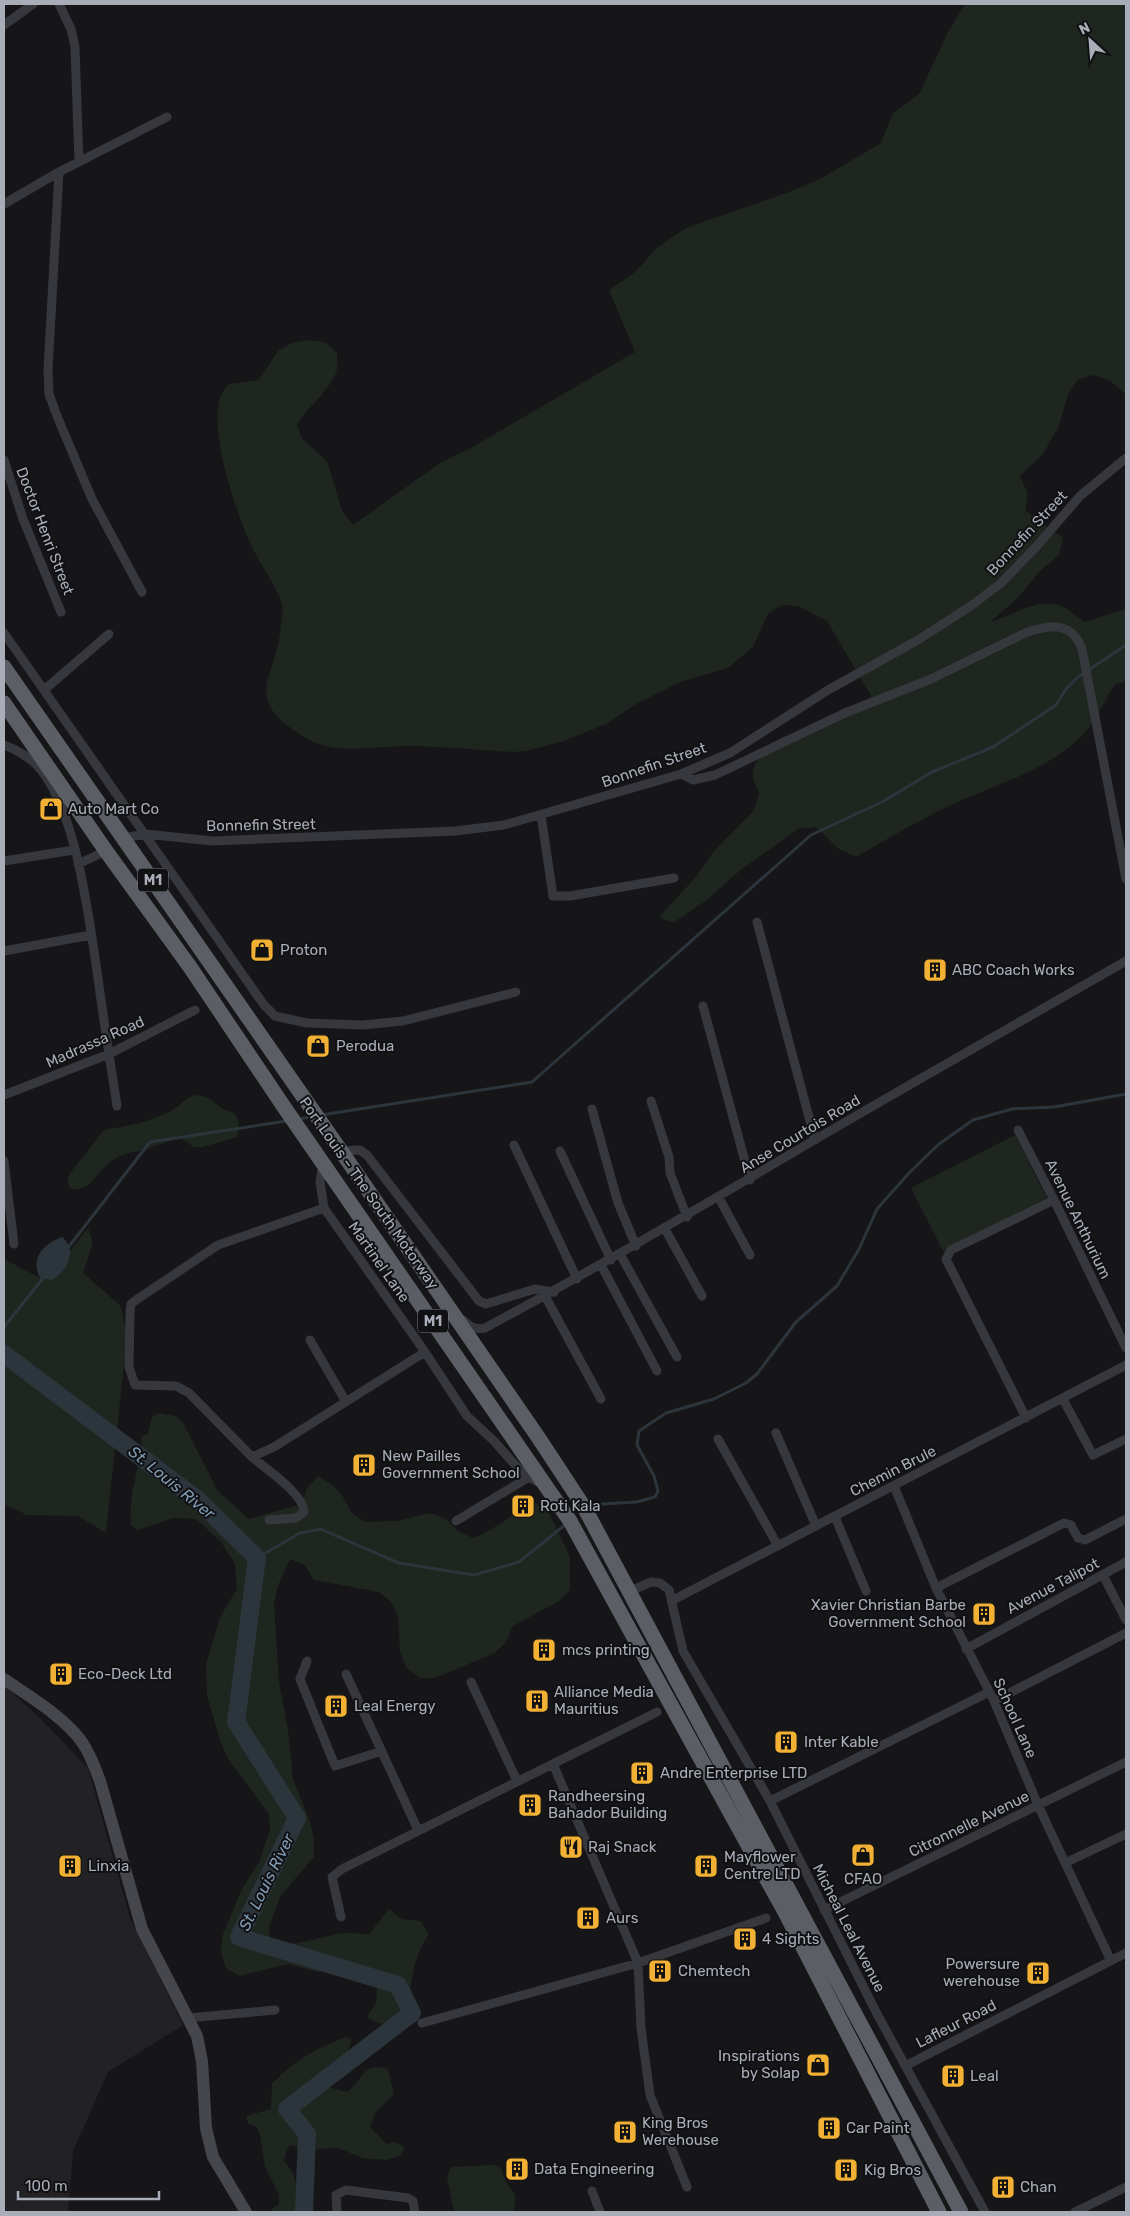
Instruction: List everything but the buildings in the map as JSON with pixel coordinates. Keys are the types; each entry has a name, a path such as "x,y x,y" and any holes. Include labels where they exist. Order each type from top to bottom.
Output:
{"highway":[{"name":"Port Louis – The South Motorway","path":"4,667 341,1151 573,1490 961,2212"},
{"name":"Port Louis – The South Motorway","path":"4,703 106,851 190,967 309,1144 548,1486 787,1916 939,2212"}],"main road":[{"path":"4,1678 66,1724 81,1741 92,1758 142,1929 188,2018 200,2047 209,2146 220,2170 246,2212"}],"street":[{"path":"4,25 33,4"},
{"path":"59,4 71,29 76,47 79,162"},
{"path":"4,204 59,172 167,117"},
{"path":"59,172 48,370 49,394 56,416 92,499 142,592"},
{"name":"Bonnefin Street","path":"124,838 145,834 213,841 455,831 504,825 681,774 730,753 828,690 918,640 972,604 1000,584 1036,547 1080,496 1126,458"},
{"name":"Doctor Henri Street","path":"4,460 23,519 61,612"},
{"path":"681,774 693,780 702,780 810,728 931,679 1007,641 1039,628 1067,628 1074,632 1082,649 1092,693 1126,879"},
{"path":"4,633 264,1005 275,1016 307,1023 363,1025 403,1022 516,992"},
{"path":"44,690 109,634"},
{"path":"4,745 35,762 42,771 64,812 78,864 91,935 117,1106"},
{"path":"541,815 552,896 570,896 674,878"},
{"path":"4,861 74,850"},
{"path":"78,864 106,851"},
{"path":"758,922 815,1140"},
{"path":"4,952 91,935"},
{"name":"Anse Courtois Road","path":"485,1328 554,1292 687,1217 815,1140 1126,961"},
{"path":"702,1006 750,1180"},
{"name":"Madrassa Road","path":"4,1095 109,1054 195,1010"},
{"path":"651,1101 669,1157 670,1173 687,1217"},
{"path":"592,1109 618,1203 636,1246"},
{"name":"Avenue Anthurium","path":"1018,1130 1126,1348"},
{"path":"514,1145 577,1279"},
{"path":"341,1151 360,1150 367,1155 479,1301 486,1304 534,1289 554,1292"},
{"path":"560,1150 611,1260"},
{"path":"4,1161 14,1244"},
{"path":"269,1520 296,1518 304,1512 304,1507 294,1493 252,1457 188,1393 176,1386 135,1385 129,1367 131,1304 218,1245 324,1208 320,1182 324,1164"},
{"path":"720,1198 750,1255"},
{"path":"1026,1418 946,1259 951,1250 1054,1200"},
{"name":"Martinel Lane","path":"324,1208 425,1352 467,1416 529,1477 548,1486"},
{"path":"665,1229 702,1296"},
{"path":"620,1254 677,1356"},
{"path":"601,1265 657,1371"},
{"path":"440,1295 469,1326 477,1330 485,1328"},
{"path":"545,1296 601,1399"},
{"path":"485,1328 479,1340 485,1360"},
{"path":"310,1340 346,1402"},
{"path":"252,1457 274,1447 425,1352"},
{"name":"Chemin Brule","path":"673,1600 1126,1365"},
{"path":"1063,1399 1093,1455 1126,1439"},
{"path":"776,1433 816,1526"},
{"path":"718,1439 778,1546"},
{"path":"456,1521 529,1477"},
{"name":"School Lane","path":"894,1486 936,1588 994,1702 1038,1805 1111,1961"},
{"path":"835,1517 866,1591"},
{"path":"936,1588 1064,1523 1071,1525 1078,1538 1085,1540 1126,1519"},
{"name":"Avenue Talipot","path":"966,1649 1126,1562"},
{"path":"1103,1575 1126,1620"},
{"path":"628,1592 651,1582 660,1582 669,1590 673,1600"},
{"name":"Micheal Leal Avenue","path":"673,1600 676,1627 683,1651 770,1801 905,2066 985,2212"},
{"path":"994,1702 1126,1632"},
{"path":"307,1661 300,1680 335,1766 382,1752"},
{"path":"346,1674 418,1830"},
{"path":"471,1682 517,1781"},
{"path":"770,1801 989,1692"},
{"path":"340,1917 332,1877 342,1869 657,1712"},
{"name":"Citronnelle Avenue","path":"824,1910 1126,1762"},
{"path":"553,1764 638,1963 641,2028 650,2095 687,2187"},
{"path":"1065,1863 1126,1834"},
{"path":"422,2023 638,1963 766,1918"},
{"name":"Lafleur Road","path":"905,2066 1126,1954"},
{"path":"188,2018 275,2010"},
{"path":"1075,2212 1126,2187"},
{"path":"337,2212 336,2195 346,2190 408,2198 413,2201 416,2212"},
{"path":"592,2191 600,2212"}],"shaded area":[{"path":"965,4 1126,4 1126,395 1109,380 1093,375 1077,380 1068,394 1059,426 1043,454 1020,476 1027,492 1026,511 1063,538 1059,555 1040,571 1016,600 990,622 1025,608 1044,604 1064,607 1084,622 1126,609 1126,682 1115,684 1085,733 1066,750 1034,769 937,812 856,857 839,849 816,827 800,828 742,869 704,902 673,923 659,917 695,878 714,851 754,810 759,793 754,780 753,770 758,761 768,750 872,697 827,621 798,606 782,605 768,614 753,647 728,668 680,682 634,705 608,723 564,741 530,750 514,752 412,746 356,749 329,747 304,737 284,723 272,710 267,698 267,686 278,643 282,604 246,532 232,495 227,475 217,416 221,394 228,384 259,380 278,351 291,343 308,340 325,342 337,353 335,376 297,424 302,439 327,461 342,511 353,525 440,463 469,449 635,352 609,290 635,272 658,247 686,228 789,192 820,179 881,143 893,113 919,94 948,32"},
{"path":"194,1095 208,1098 221,1108 235,1114 239,1124 237,1137 203,1147 194,1147 179,1137 119,1157 109,1163 87,1186 76,1189 70,1188 67,1181 70,1173 104,1130 155,1118 171,1111 187,1098"},
{"path":"1015,1135 1047,1198 943,1251 911,1188"},
{"path":"88,1228 93,1243 83,1273 121,1306 127,1336 106,1533 78,1516 27,1515 4,1504 4,1259 40,1278 51,1280 70,1260 70,1251"},
{"path":"62,1237 70,1249 66,1267 51,1280 40,1278 37,1264 40,1253 49,1244"},
{"path":"159,1413 175,1416 182,1421 218,1491 249,1519 302,1504 307,1488 319,1476 332,1485 343,1497 351,1512 365,1522 397,1521 430,1513 446,1519 458,1531 473,1538 489,1531 534,1502 548,1511 570,1557 570,1590 559,1601 513,1626 506,1642 495,1653 435,1678 419,1678 406,1667 400,1651 398,1617 391,1602 379,1592 314,1580 305,1565 290,1559 277,1588 274,1605 279,1682 288,1730 293,1779 311,1825 314,1857 281,1895 269,1926 270,1942 287,1944 337,1934 369,1934 389,1909 402,1919 420,1921 429,1934 419,1951 416,1961 408,2010 395,2020 380,2024 367,2017 376,2003 377,1988 367,1975 351,1971 318,1972 288,1964 239,1976 226,1968 221,1953 222,1937 241,1891 259,1862 270,1830 269,1814 228,1759 221,1743 207,1696 206,1665 220,1617 237,1589 235,1564 221,1542 196,1519 173,1518 138,1530 131,1525 132,1496 141,1454 141,1437 148,1433 152,1417"},
{"path":"4,1685 40,1718 88,1768 130,1918 183,2025 108,2072 73,2151 68,2212 4,2212"},
{"path":"345,2037 351,2039 349,2049 326,2082 331,2088 347,2092 368,2070 379,2067 388,2069 394,2094 376,2112 370,2127 387,2144 395,2142 404,2147 402,2155 387,2160 363,2158 338,2148 314,2149 290,2145 284,2160 293,2174 306,2212 270,2212 279,2204 279,2195 265,2167 260,2135 256,2127 248,2123 246,2116 271,2109 272,2084 290,2067 314,2051"},
{"path":"493,2165 501,2168 506,2182 515,2195 514,2212 454,2212 447,2176 451,2167"}],"waterway":[{"path":"321,1115 532,1082 811,835 884,801 932,772 993,747 1056,705 1066,689 1078,677 1126,645"},
{"path":"591,1510 602,1504 636,1502 655,1497 658,1491 654,1476 637,1445 639,1431 666,1413 714,1399 746,1383 757,1374 796,1322 837,1286 859,1249 877,1209 909,1173 939,1144 973,1120 1012,1109 1054,1107 1126,1094"},
{"path":"298,1119 312,1117"},
{"path":"67,1249 150,1142 287,1121"},
{"path":"4,1327 44,1277"},
{"name":"St. Louis River","path":"4,1354 198,1500 257,1558 236,1722 297,1818 239,1937 398,1985 412,2013 287,2109 307,2134 304,2212"},
{"path":"257,1558 300,1533 321,1529 399,1563 474,1575 519,1562 566,1524"}],"place":[{"name":"Auto Mart Co","path":"51,809"},
{"name":"Proton","path":"262,950"},
{"name":"ABC Coach Works","path":"935,970"},
{"name":"Perodua","path":"318,1046"},
{"name":"New Pailles Government School","path":"364,1465"},
{"name":"Roti Kala","path":"523,1506"},
{"name":"Xavier Christian Barbe Government School","path":"984,1614"},
{"name":"mcs printing","path":"544,1650"},
{"name":"Eco-Deck Ltd","path":"61,1674"},
{"name":"Alliance Media Mauritius","path":"537,1701"},
{"name":"Leal Energy","path":"336,1706"},
{"name":"Inter Kable","path":"786,1742"},
{"name":"Andre Enterprise LTD","path":"642,1773"},
{"name":"Randheersing Bahador Building","path":"530,1805"},
{"name":"Raj Snack","path":"571,1847"},
{"name":"CFAO","path":"863,1855"},
{"name":"Linxia","path":"70,1866"},
{"name":"Mayflower Centre LTD","path":"706,1866"},
{"name":"Aurs","path":"588,1918"},
{"name":"4 Sights","path":"745,1939"},
{"name":"Chemtech","path":"660,1971"},
{"name":"Powersure werehouse","path":"1038,1973"},
{"name":"Inspirations by Solap","path":"818,2065"},
{"name":"Leal","path":"953,2076"},
{"name":"Car Paint","path":"829,2128"},
{"name":"King Bros Werehouse","path":"625,2132"},
{"name":"Data Engineering","path":"517,2169"},
{"name":"Kig Bros","path":"846,2170"},
{"name":"Chan","path":"1003,2187"}]}
